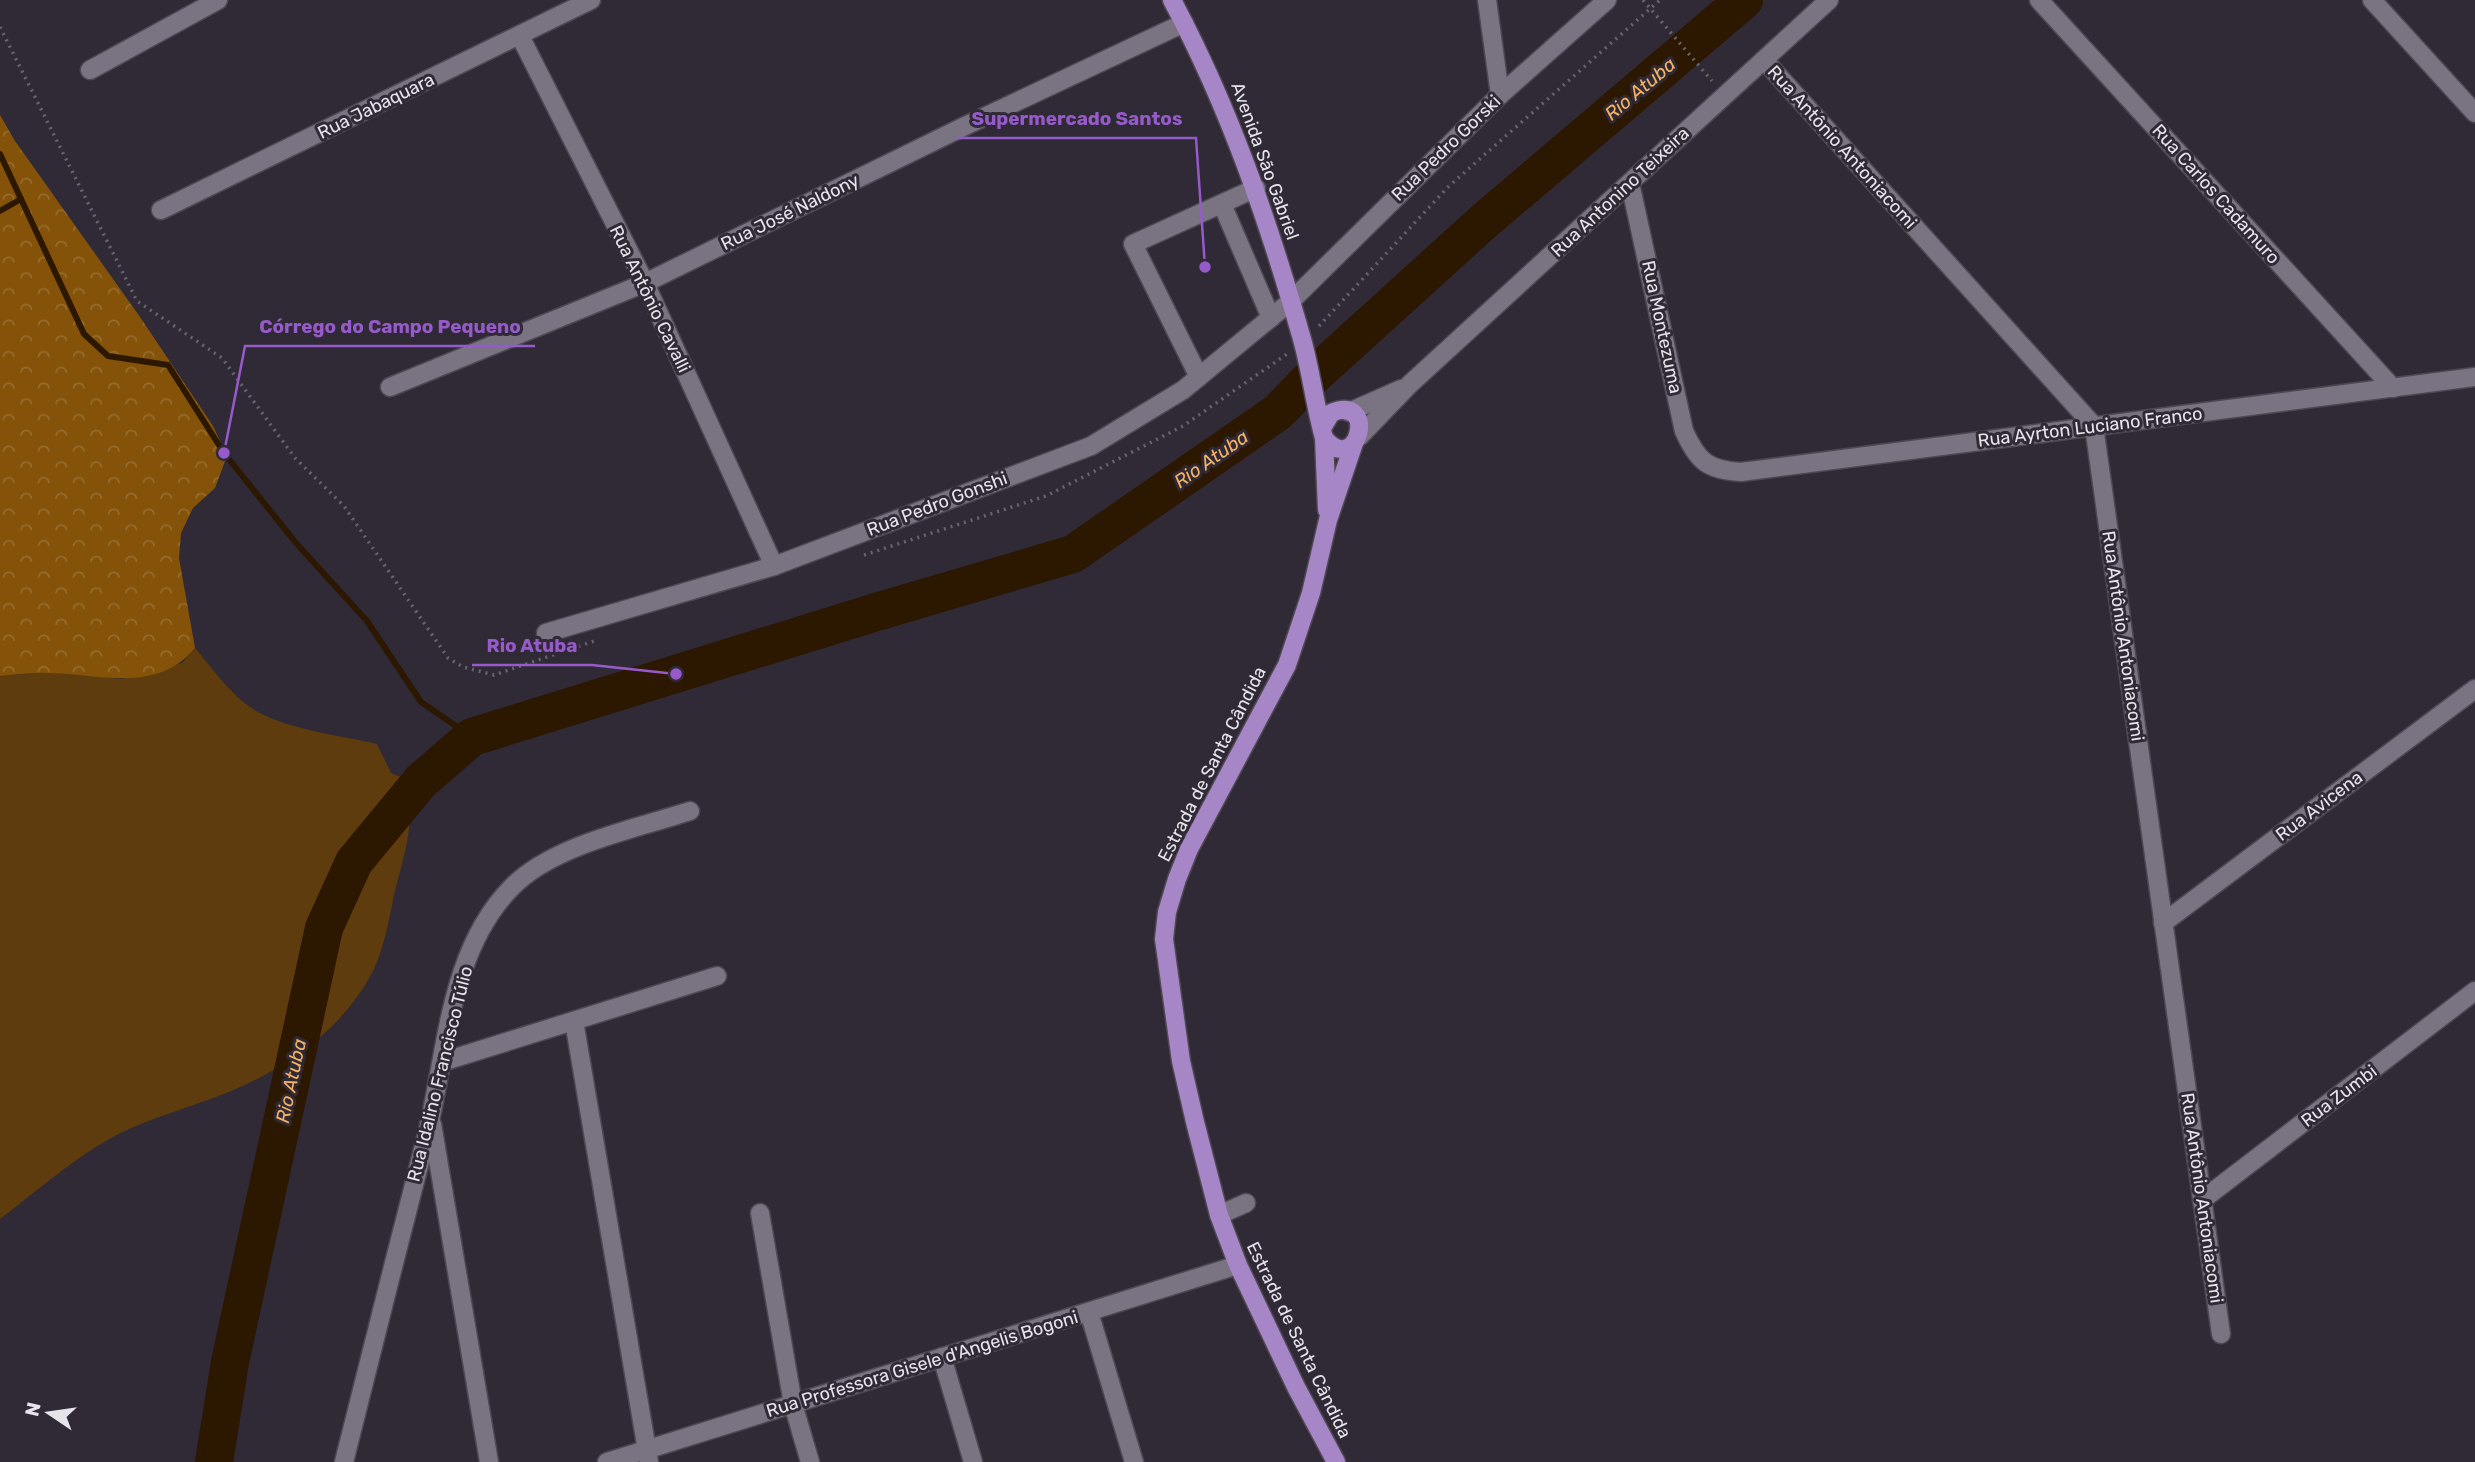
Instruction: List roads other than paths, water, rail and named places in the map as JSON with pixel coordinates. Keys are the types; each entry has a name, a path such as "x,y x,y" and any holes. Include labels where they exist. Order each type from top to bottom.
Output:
{"main road":[{"name":"Avenida São Gabriel","path":"1172,0 1212,78 1256,188 1291,301 1313,386"},
{"path":"1313,386 1354,415 1360,425 1356,440 1344,448 1337,448 1323,433 1331,413 1346,411"},
{"name":"Estrada de Santa Cândida","path":"1313,386 1323,433 1328,520"},
{"name":"Estrada de Santa Cândida","path":"1336,1462 1296,1387 1238,1265 1219,1215 1181,1061 1164,939 1167,912 1189,849 1287,665 1311,593 1328,520 1356,440"}],"street":[{"path":"90,70 218,0"},
{"name":"Rua Jabaquara","path":"160,210 591,0"},
{"path":"1487,0 1500,95"},
{"name":"Rua Pedro Gorski","path":"1291,301 1500,95 1607,0"},
{"name":"Rua Antonino Teixeira","path":"1356,440 1410,384 1829,0"},
{"name":"Rua Carlos Cadamuro","path":"2039,0 2393,388"},
{"path":"2372,0 2475,113"},
{"name":"Rua José Naldony","path":"390,387 645,283 953,132 1184,23"},
{"name":"Rua Antônio Cavalli","path":"520,36 645,283 774,566"},
{"name":"Rua Antônio Antoniacomi","path":"1764,60 2094,426 2221,1335"},
{"name":"Rua Montezuma","path":"1630,183 1684,431 1693,451 1706,464"},
{"path":"1199,377 1133,244 1256,188"},
{"path":"1222,204 1271,318"},
{"name":"Rua Pedro Gonshi","path":"546,633 774,566 1091,446 1183,390 1291,301"},
{"name":"Rua Ayrton Luciano Franco","path":"1706,464 1724,471 1741,472 2475,377"},
{"name":"Rua Antonino Teixeira","path":"1346,411 1410,384"},
{"name":"Rua Avicena","path":"2163,923 2475,689"},
{"name":"Rua Idalino Francisco Túlio","path":"344,1462 431,1116 463,974 473,943 488,916 511,888 529,872 572,849 690,811"},
{"path":"442,1062 717,976"},
{"name":"Rua Zumbi","path":"2202,1200 2475,991"},
{"path":"574,1021 648,1456"},
{"path":"431,1116 489,1462"},
{"path":"1219,1215 1246,1203"},
{"path":"760,1213 793,1404 810,1462"},
{"name":"Rua Professora Gisele d'Angelis Bogoni","path":"607,1462 648,1456 793,1404 1238,1265"},
{"path":"1089,1312 1134,1462"},
{"path":"942,1357 973,1462"}],"waterway":[{"name":"Rio Atuba","path":"214,1462 230,1362 324,928 354,862 421,781 472,737 1073,554 1278,412 1309,380 1482,223 1744,0"},
{"path":"0,154 84,334 108,356 168,365 224,453 296,543 367,621 421,702 472,737"},
{"path":"0,211 21,199"}],"place":[{"name":"Supermercado Santos","path":"1205,267"},
{"name":"Córrego do Campo Pequeno","path":"224,453"},
{"name":"Rio Atuba","path":"676,674"}]}
